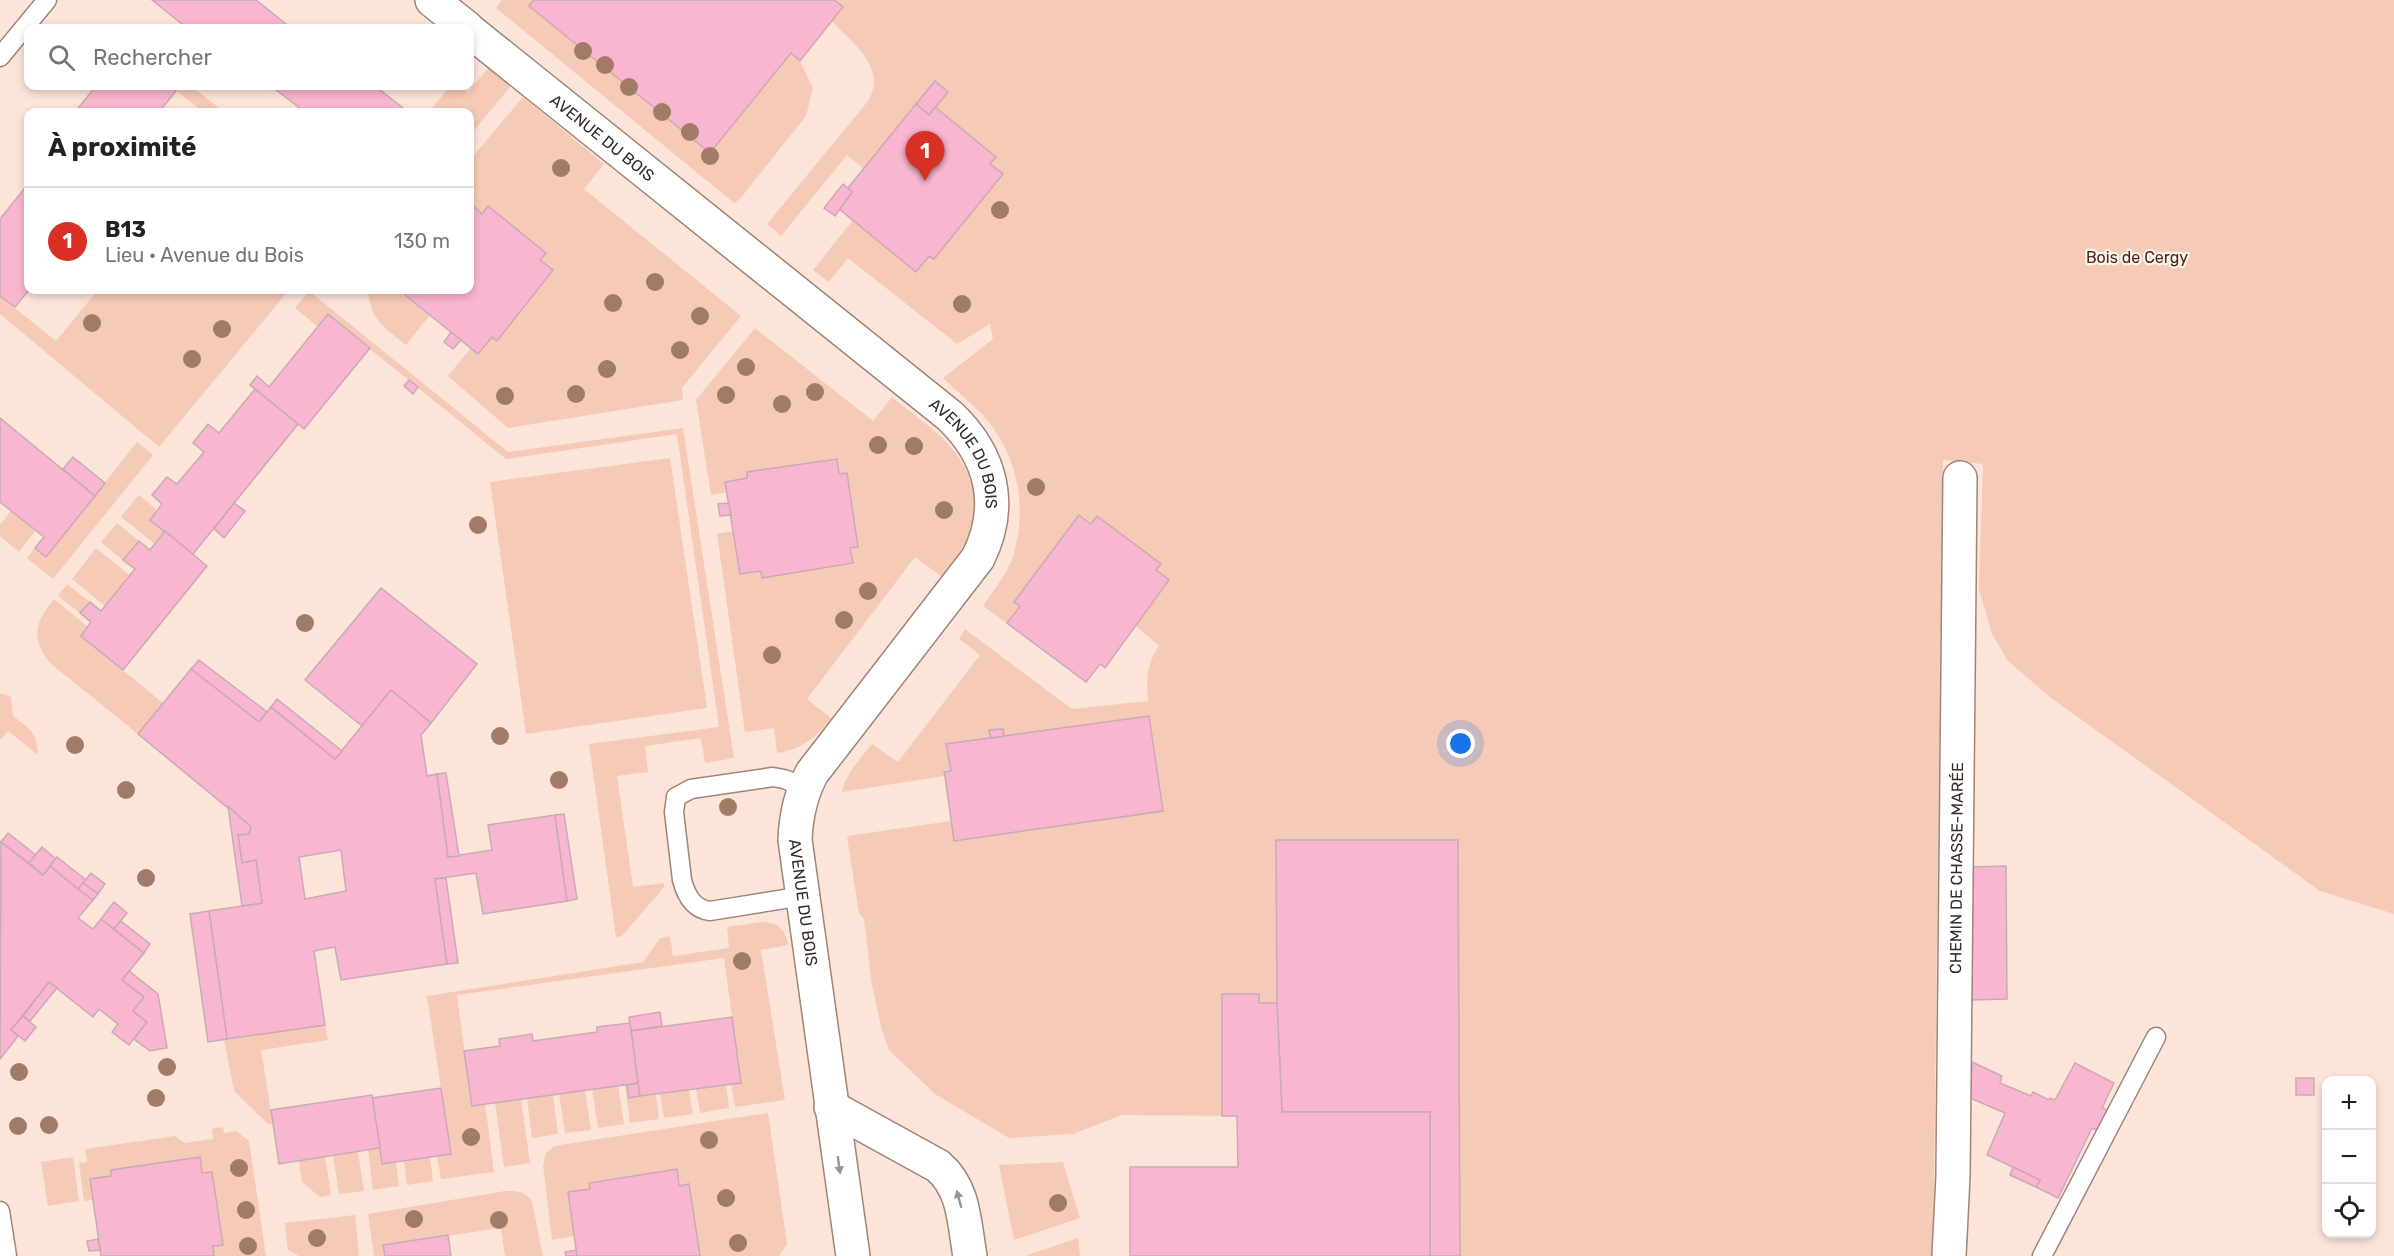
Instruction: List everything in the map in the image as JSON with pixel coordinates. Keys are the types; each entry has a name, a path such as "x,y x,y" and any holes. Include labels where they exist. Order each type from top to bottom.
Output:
{"street":[{"name":"AVENUE DU BOIS","path":"432,0 462,24"},
{"name":"AVENUE DU BOIS","path":"474,34 950,416 973,441 984,463 991,489 991,527 978,558 822,759 805,787 799,805 796,833 803,896 853,1256"},
{"name":"CHEMIN DE CHASSE-MARÉE","path":"1948,1256 1953,1176 1960,478"},
{"path":"831,1107 938,1166 948,1174 960,1196 970,1256"}],"lane":[{"path":"27,24 47,0"},
{"path":"0,57 24,28"},
{"path":"803,896 710,911 695,906 685,891 682,880 674,812 676,797 691,789 773,777 805,787"},
{"path":"2042,1256 2156,1036"},
{"path":"0,1211 7,1256"}],"green space":[{"name":"Bois de Cergy","path":"502,0 2394,0 2394,914 2320,891 2050,697 2008,661 1992,634 1979,589 1983,464 1943,460 1933,1256 1130,1256 1130,1167 1237,1167 1237,1116 1122,1115 1073,1134 1009,1138 935,1094 889,1050 881,1027 872,985 864,919 859,913 847,836 951,821 944,776 842,792 850,772 872,744 898,762 980,655 959,639 965,629 1072,709 1148,701 1148,672 1159,646 1136,626 1169,580 1156,570 1160,565 1080,515 1007,623 983,606 1003,577 1014,553 1020,509 1015,474 1002,442 992,427 981,413 943,378 993,339 990,324 957,344 848,258 829,282 813,270 853,220 934,259 1003,174 990,164 996,157 935,107 864,169 847,155 781,236 767,224 869,100 873,88 873,72 869,64 852,41 832,22 800,61 813,88 806,116 740,199 734,203 496,8"},
{"path":"489,67 511,86 474,130 474,108 432,108 447,90 468,92 474,90 474,85"},
{"path":"175,90 196,90 219,108 199,108"},
{"path":"523,97 604,164 584,189 741,316 682,388 683,400 508,428 448,376 471,348 492,337 497,341 553,271 540,260 546,253 488,207 482,214 474,207 474,155"},
{"path":"95,294 286,294 159,447 0,314 0,296 56,341"},
{"path":"307,294 313,294 508,452 683,428 734,758 705,763 701,738 645,746 648,772 617,776 633,887 664,883 664,887 622,936 616,937 589,744 719,727 677,434 506,459 328,315 318,327 295,308"},
{"path":"368,294 406,294 430,315 406,345 385,328 375,316"},
{"path":"755,328 873,421 892,397 932,429 955,452 964,466 974,498 974,521 970,534 941,576 915,557 807,699 831,718 808,742 794,749 777,753 774,728 745,732 717,534 733,531 740,574 761,571 762,578 853,563 850,548 858,546 847,474 839,474 836,459 747,472 747,478 726,482 728,492 711,495 696,400"},
{"path":"137,442 153,455 53,579 27,558 35,548 46,557"},
{"path":"670,458 707,708 526,734 490,482"},
{"path":"139,495 157,510 150,520 165,531 155,544 121,517"},
{"path":"11,511 35,531 19,552 0,536 0,525"},
{"path":"117,523 139,541 123,560 101,542"},
{"path":"96,548 129,575 105,606 72,579"},
{"path":"67,584 90,602 80,613 58,596"},
{"path":"54,599 88,627 81,636 163,703 138,734 50,663 44,654 37,631 42,616"},
{"path":"0,693 11,697 13,716 32,732 38,755 8,731 0,740"},
{"path":"762,922 780,928 788,945 761,950 785,1100 735,1107 731,1084 741,1082 724,958 457,995 472,1106 485,1104 494,1172 441,1179 437,1156 451,1154 427,996 643,962 660,938 670,936 673,956 729,948 727,927"},
{"path":"325,1025 328,1040 261,1050 273,1124 268,1124 234,1091 224,1040"},
{"path":"618,1085 624,1124 598,1128 592,1089"},
{"path":"625,1085 627,1085 629,1098 656,1094 659,1119 630,1123"},
{"path":"726,1085 729,1108 700,1113 696,1089"},
{"path":"585,1090 591,1130 565,1133 559,1094"},
{"path":"689,1090 693,1114 664,1118 660,1094"},
{"path":"553,1095 558,1134 532,1138 527,1098"},
{"path":"521,1099 530,1163 504,1167 495,1103"},
{"path":"768,1113 787,1244 779,1256 700,1256 689,1184 679,1186 677,1169 589,1183 590,1189 568,1192 574,1236 552,1240 543,1165 546,1153 554,1146"},
{"path":"223,1127 224,1133 236,1131 249,1141 266,1256 214,1256 213,1246 223,1244 212,1172 202,1173 200,1158 111,1170 111,1176 90,1179 92,1200 84,1201 79,1163 87,1162 85,1149 175,1136 185,1143 213,1139 212,1129"},
{"path":"380,1148 382,1164 396,1162 399,1186 373,1190 368,1150"},
{"path":"358,1152 364,1191 339,1194 333,1155"},
{"path":"325,1156 331,1195 320,1197 302,1182 299,1161"},
{"path":"73,1157 79,1201 48,1206 41,1162"},
{"path":"430,1157 433,1181 407,1185 404,1161"},
{"path":"1063,1162 1080,1218 1014,1240 999,1165"},
{"path":"505,1191 520,1192 532,1201 543,1256 505,1256 501,1228 383,1245 385,1256 374,1256 368,1214"},
{"path":"355,1215 359,1256 299,1256 288,1250 285,1223"},
{"path":"1078,1238 1080,1256 1025,1256"}],"building":[{"path":"152,0 256,0 286,24 182,24"},
{"path":"534,0 834,0 843,7 800,61 791,53 710,153 529,6"},
{"path":"935,81 948,92 929,115 916,104"},
{"path":"93,90 176,91 162,108 78,108"},
{"path":"276,90 380,90 403,108 300,108"},
{"path":"916,104 929,115 935,107 996,157 990,164 1003,174 934,259 929,256 916,272 839,209 852,192 848,188"},
{"path":"843,184 852,192 835,216 824,208"},
{"path":"24,189 26,294 15,307 0,296 0,219"},
{"path":"488,206 546,253 540,260 553,270 497,341 492,337 478,354 405,295 474,294 474,207 482,214"},
{"path":"328,314 370,348 304,429 250,385 257,376 269,387"},
{"path":"451,332 461,340 453,349 444,342"},
{"path":"409,380 418,387 413,394 404,386"},
{"path":"255,389 298,424 193,554 150,520 162,504 152,495 167,477 177,484 204,452 193,443 208,424 219,433"},
{"path":"0,418 95,496 46,557 35,548 44,537 0,502"},
{"path":"73,457 105,483 95,496 63,469"},
{"path":"837,459 839,474 847,473 858,547 850,548 853,563 762,578 761,571 740,574 725,482 747,478 747,472"},
{"path":"234,503 245,511 224,538 214,529"},
{"path":"729,503 731,515 720,516 718,504"},
{"path":"1079,515 1091,524 1097,516 1161,564 1156,570 1169,580 1105,668 1100,664 1086,682 1007,623 1020,606 1014,602"},
{"path":"165,531 207,566 123,670 81,636 91,622 80,613 90,602 101,611 135,569 123,560 139,541 150,550"},
{"path":"381,588 477,664 431,723 391,690 362,726 305,680"},
{"path":"199,660 267,712 259,722 191,669"},
{"path":"191,669 259,722 271,707 335,759 391,690 431,723 421,735 427,776 437,774 448,857 492,850 488,825 555,815 567,901 483,914 476,873 435,879 447,964 341,980 335,947 314,951 325,1025 227,1039 209,911 262,903 256,860 242,863 238,835 249,834 251,827 138,734","holes":["341,850 346,891 305,899 299,857"]},
{"path":"277,699 342,751 335,759 271,707"},
{"path":"1149,716 1163,811 954,841 944,772 951,771 946,744"},
{"path":"1003,729 1004,736 991,738 989,730"},
{"path":"446,773 459,856 448,857 437,774"},
{"path":"228,806 251,827 249,834 238,835 242,863 256,860 262,903 242,906"},
{"path":"564,814 577,899 567,901 555,815"},
{"path":"8,833 36,855 29,863 1,842"},
{"path":"1276,840 1458,840 1460,1256 1430,1256 1430,1112 1282,1112 1277,1003"},
{"path":"1,842 43,875 50,866 93,900 78,918 93,929 101,919 144,953 122,980 144,997 133,1011 147,1022 129,1045 112,1032 118,1024 99,1009 93,1017 49,982 11,1030 18,1036 0,1059"},
{"path":"42,847 56,859 43,875 29,863"},
{"path":"57,857 86,880 78,889 50,866"},
{"path":"2006,866 2007,999 1972,1000 1971,867"},
{"path":"91,873 105,884 98,894 83,883"},
{"path":"446,878 458,963 447,964 435,879"},
{"path":"83,883 98,894 93,900 78,889"},
{"path":"114,902 127,913 114,929 101,919"},
{"path":"209,911 227,1039 208,1042 190,914"},
{"path":"121,921 150,944 144,953 114,929"},
{"path":"129,971 158,994 167,1048 150,1051 134,1039 147,1022 133,1011 144,997 122,980"},
{"path":"49,982 57,988 30,1021 23,1016"},
{"path":"1222,994 1259,994 1259,1003 1277,1003 1282,1112 1430,1112 1430,1256 1130,1256 1130,1167 1238,1167 1237,1116 1222,1116"},
{"path":"660,1012 662,1026 631,1031 629,1017"},
{"path":"23,1016 36,1027 25,1041 11,1030"},
{"path":"732,1017 741,1083 640,1096 631,1031"},
{"path":"630,1023 638,1083 472,1106 464,1051 500,1046 499,1039 532,1034 533,1041 597,1032 597,1027"},
{"path":"1972,1062 2002,1076 2000,1083 2031,1096 2033,1092 2049,1100 2050,1098 2055,1100 2075,1063 2114,1083 2102,1108 2109,1111 2098,1131 2092,1128 2058,1198 2036,1187 2040,1180 1987,1155 2005,1113 1970,1098"},
{"path":"2296,1078 2314,1078 2314,1095 2296,1095"},
{"path":"638,1083 640,1096 629,1098 627,1085"},
{"path":"441,1088 451,1154 382,1164 372,1098"},
{"path":"372,1095 380,1148 279,1164 271,1110"},
{"path":"200,1157 202,1173 212,1172 223,1245 213,1246 214,1256 101,1256 90,1179 111,1176 111,1170"},
{"path":"2013,1167 2040,1180 2036,1187 2010,1175"},
{"path":"677,1169 679,1186 689,1184 700,1256 577,1256 568,1192 590,1189 589,1183"},
{"path":"448,1235 451,1256 385,1256 383,1245"},
{"path":"98,1239 100,1250 89,1251 87,1241"},
{"path":"576,1250 577,1256 566,1256 565,1252"}],"place":[{"name":"B13","path":"925,181"}]}
